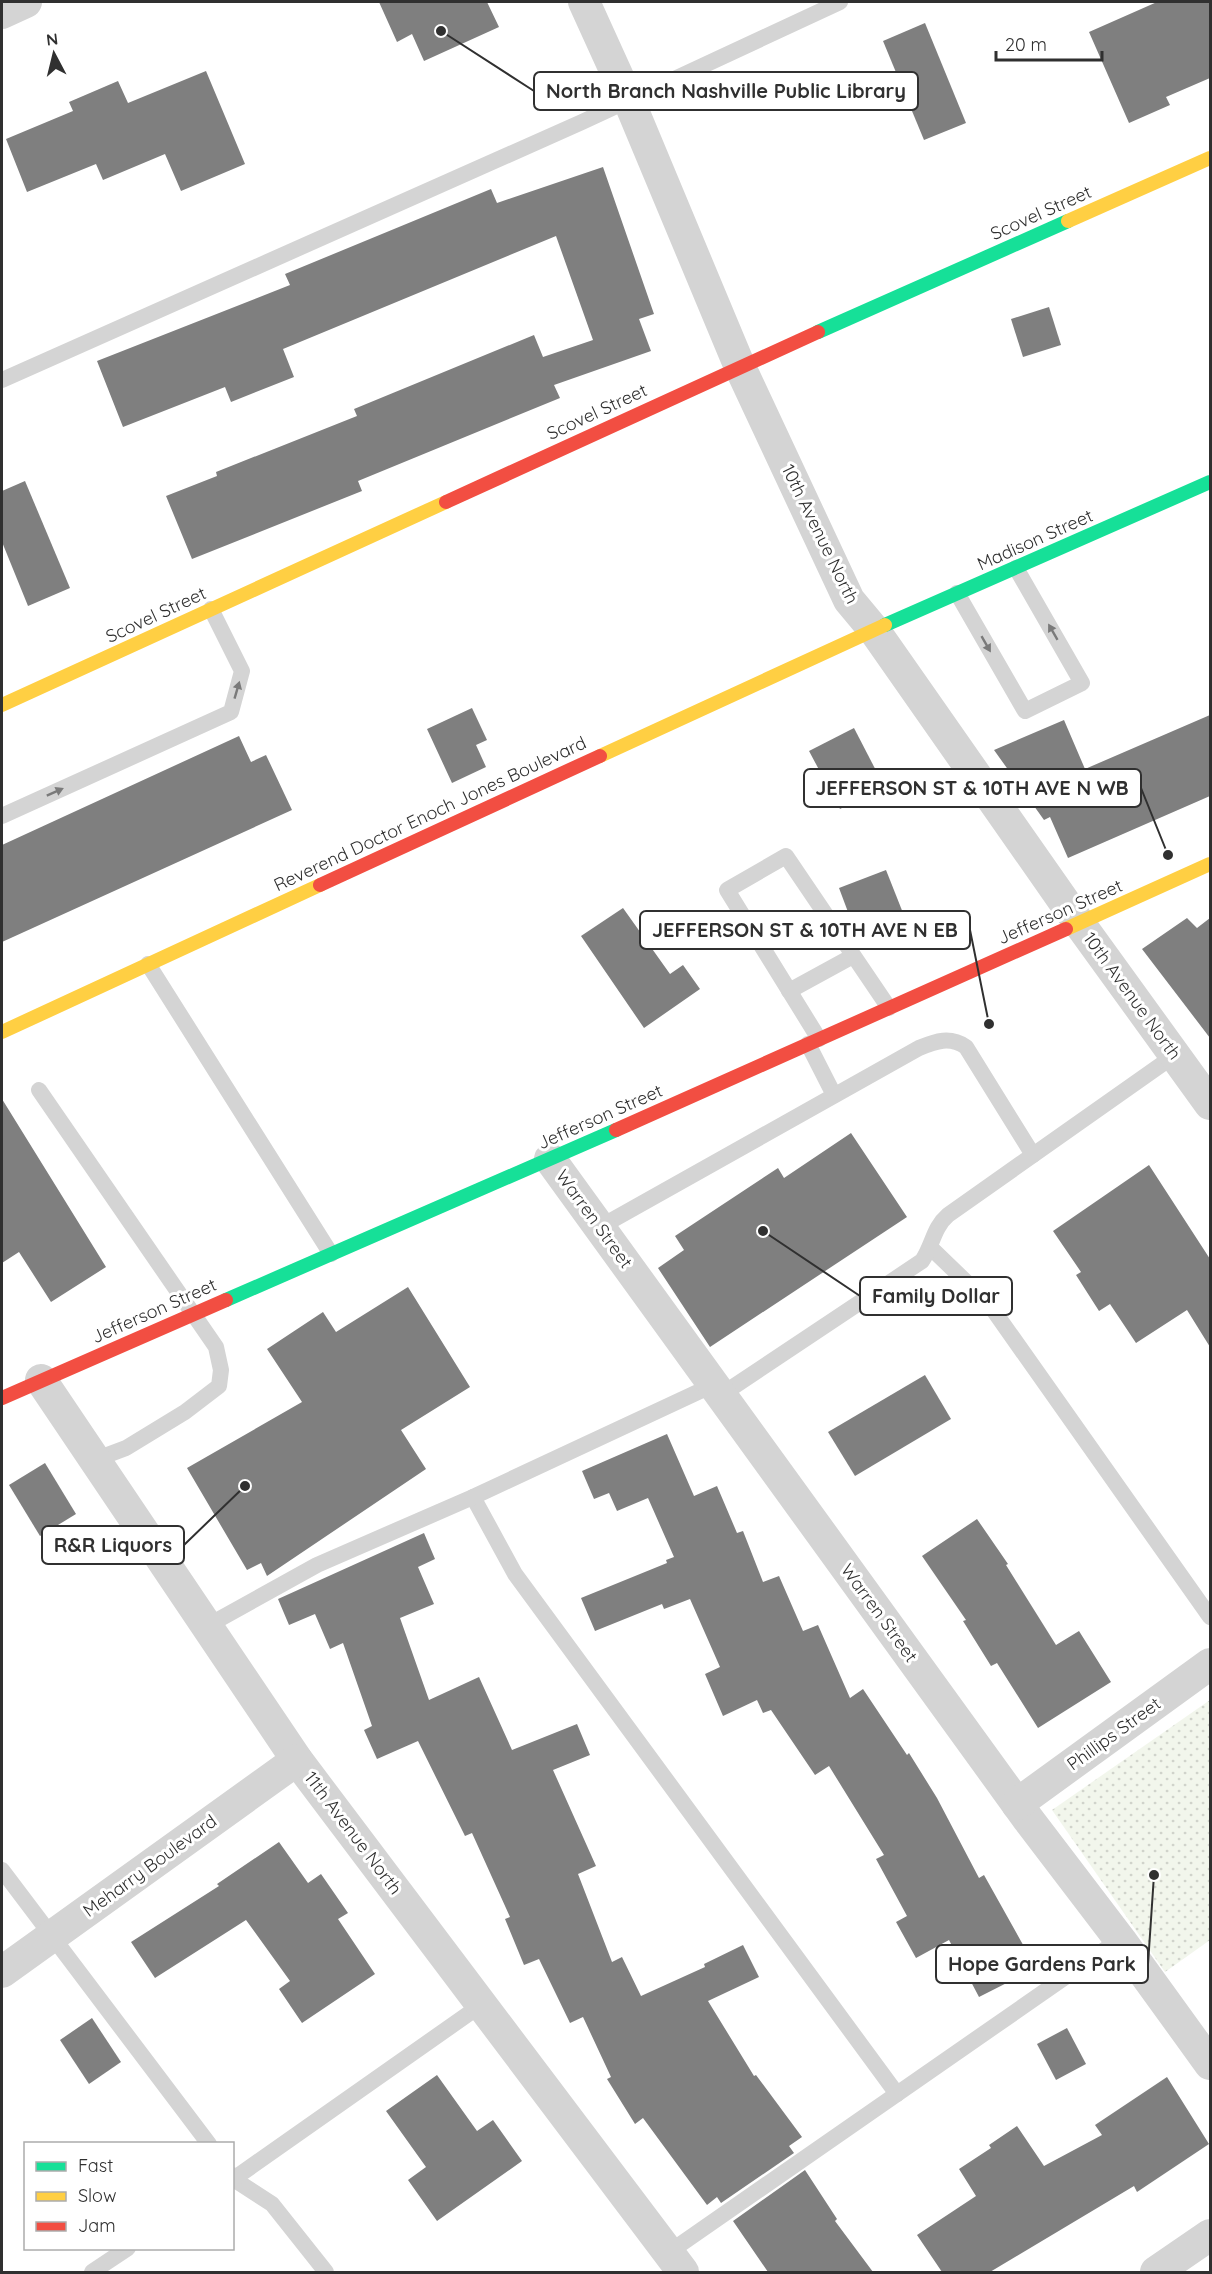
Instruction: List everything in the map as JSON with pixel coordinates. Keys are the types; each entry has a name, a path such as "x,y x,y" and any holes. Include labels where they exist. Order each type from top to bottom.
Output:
{"street":[{"path":"2,13 26,2"},
{"name":"10th Avenue North","path":"584,2 629,101 740,367 849,600 874,630 1079,923 1210,1104"},
{"name":"Scovel Street","path":"2,705 740,367 1210,158"},
{"name":"Madison Street","path":"874,630 1210,482"},
{"name":"Reverend Doctor Enoch Jones Boulevard","path":"2,1032 874,630"},
{"name":"Jefferson Street","path":"2,1398 550,1159 1210,864"},
{"name":"Warren Street","path":"550,1159 1017,1804 1121,1941 1210,2064"},
{"name":"11th Avenue North","path":"41,1380 297,1760 675,2263"},
{"name":"Phillips Street","path":"1017,1804 1210,1664"},
{"name":"Meharry Boulevard","path":"2,1972 297,1760"},
{"path":"1156,2272 1210,2235"}],"lane":[{"path":"2,380 629,101 840,2"},
{"path":"957,593 1025,711 1082,683 1016,568"},
{"path":"2,816 231,712 242,671 211,609"},
{"path":"834,1095 814,1042 789,991 727,890 786,856 889,1008"},
{"path":"789,991 853,956"},
{"path":"148,964 331,1254"},
{"path":"600,1227 919,1048 939,1041 950,1040 966,1047 1033,1155"},
{"path":"207,1626 317,1565 717,1390 922,1262 931,1248 939,1223 1175,1055"},
{"path":"39,1090 216,1347 221,1370 219,1386 185,1412 126,1448 94,1460"},
{"path":"931,1248 989,1304 1210,1617"},
{"path":"473,1497 516,1574 897,2094"},
{"path":"2,1870 207,2142"},
{"path":"675,2263 897,2094 1110,1946 1121,1941"},
{"path":"234,2176 264,2159 293,2135 482,2005"},
{"path":"234,2178 272,2204 326,2272"},
{"path":"92,2272 125,2250"}],"shaded area":[{"path":"1210,1700 1210,1940 1165,1972 1052,1810"}],"building":[{"path":"379,2 487,2 499,27 424,61 412,34 397,42"},
{"path":"1157,2 1210,2 1210,78 1166,97 1170,105 1129,123 1089,32"},
{"path":"925,23 966,123 924,140 883,41"},
{"path":"206,71 245,164 181,191 165,154 103,180 96,164 27,192 6,139 73,111 69,102 118,81 128,103"},
{"path":"603,167 654,314 639,319 651,351 554,385 560,398 358,481 362,491 192,559 166,496 217,476 216,472 357,416 354,409 534,335 543,357 593,340 556,236 283,349 294,377 231,402 225,387 123,427 97,361 290,285 285,274 491,189 497,203"},
{"path":"1049,307 1061,345 1023,357 1011,319"},
{"path":"25,481 70,588 28,606 2,542 2,491"},
{"path":"472,708 487,740 476,745 486,767 452,783 427,729"},
{"path":"1210,715 1210,796 1068,858 1050,817 1044,820 994,750 1064,720 1085,769"},
{"path":"854,728 884,786 840,809 809,751"},
{"path":"239,736 251,762 266,755 292,810 2,942 2,845"},
{"path":"886,870 905,918 857,936 839,888"},
{"path":"623,908 670,974 683,965 700,989 644,1028 581,936"},
{"path":"1187,918 1197,928 1210,918 1210,1038 1142,949"},
{"path":"2,1099 106,1267 51,1302 19,1252 2,1263"},
{"path":"851,1133 907,1217 710,1347 658,1268 684,1250 675,1236 778,1168 784,1178"},
{"path":"1149,1165 1210,1259 1210,1347 1187,1310 1136,1343 1110,1304 1099,1311 1076,1275 1081,1272 1053,1231"},
{"path":"408,1287 470,1387 401,1430 426,1469 267,1576 261,1563 247,1570 187,1468 302,1402 267,1349 323,1312 336,1332"},
{"path":"925,1375 951,1419 855,1476 828,1432"},
{"path":"667,1434 694,1496 717,1486 737,1533 743,1531 763,1582 779,1576 803,1631 818,1625 850,1698 863,1689 907,1755 909,1753 937,1798 979,1878 984,1875 1036,1968 979,1997 949,1940 916,1958 896,1922 907,1916 876,1859 884,1855 829,1766 815,1775 771,1710 763,1713 757,1700 723,1716 705,1674 720,1667 690,1599 664,1609 662,1604 595,1631 581,1598 667,1563 666,1560 674,1557 648,1498 617,1511 609,1493 594,1499 582,1471"},
{"path":"45,1463 76,1514 40,1536 9,1485"},
{"path":"977,1519 1008,1564 1006,1565 1056,1645 1079,1631 1111,1682 1038,1728 997,1663 991,1666 963,1621 966,1620 922,1556"},
{"path":"424,1533 435,1559 418,1567 434,1604 400,1618 429,1700 479,1677 512,1750 577,1724 590,1755 553,1770 596,1866 578,1874 612,1962 622,1957 641,1996 705,1967 704,1964 743,1945 759,1977 708,2001 754,2076 756,2075 802,2137 789,2146 794,2153 721,2203 717,2197 707,2205 643,2118 635,2124 607,2079 611,2077 583,2017 570,2023 539,1959 524,1965 505,1919 510,1917 472,1833 465,1836 418,1741 377,1759 364,1730 372,1726 343,1643 330,1649 315,1614 289,1625 278,1599"},
{"path":"279,1842 308,1883 321,1874 348,1913 338,1919 375,1974 302,2023 279,1989 290,1981 246,1920 155,1978 131,1942 219,1886 217,1884"},
{"path":"92,2018 121,2062 89,2084 60,2040"},
{"path":"1067,2028 1086,2064 1056,2080 1037,2044"},
{"path":"437,2075 477,2131 493,2120 522,2161 437,2221 408,2180 426,2167 386,2111"},
{"path":"1167,2077 1209,2144 1137,2192 1134,2186 990,2272 942,2272 917,2235 976,2196 959,2169 991,2148 989,2145 1017,2126 1044,2166 1102,2135 1095,2125"},
{"path":"805,2170 837,2219 835,2221 873,2272 768,2272 733,2221"}],"traffic: fast":[{"path":"818,332 1068,221"},
{"path":"885,625 1210,482"},
{"path":"226,1300 616,1130"}],"traffic: slow":[{"path":"1068,221 1210,158"},
{"path":"2,705 446,502"},
{"path":"600,756 885,625"},
{"path":"1066,929 1210,864"},
{"path":"2,1032 320,885"}],"traffic: jam":[{"path":"446,502 818,332"},
{"path":"320,885 600,756"},
{"path":"616,1130 1066,929"},
{"path":"2,1398 226,1300"}],"place":[{"name":"North Branch Nashville Public Library","path":"441,31"},
{"name":"JEFFERSON ST & 10TH AVE N WB","path":"1168,855"},
{"name":"JEFFERSON ST & 10TH AVE N EB","path":"989,1024"},
{"name":"Family Dollar","path":"763,1231"},
{"name":"R&R Liquors","path":"245,1486"},
{"name":"Hope Gardens Park","path":"1154,1875"}]}
